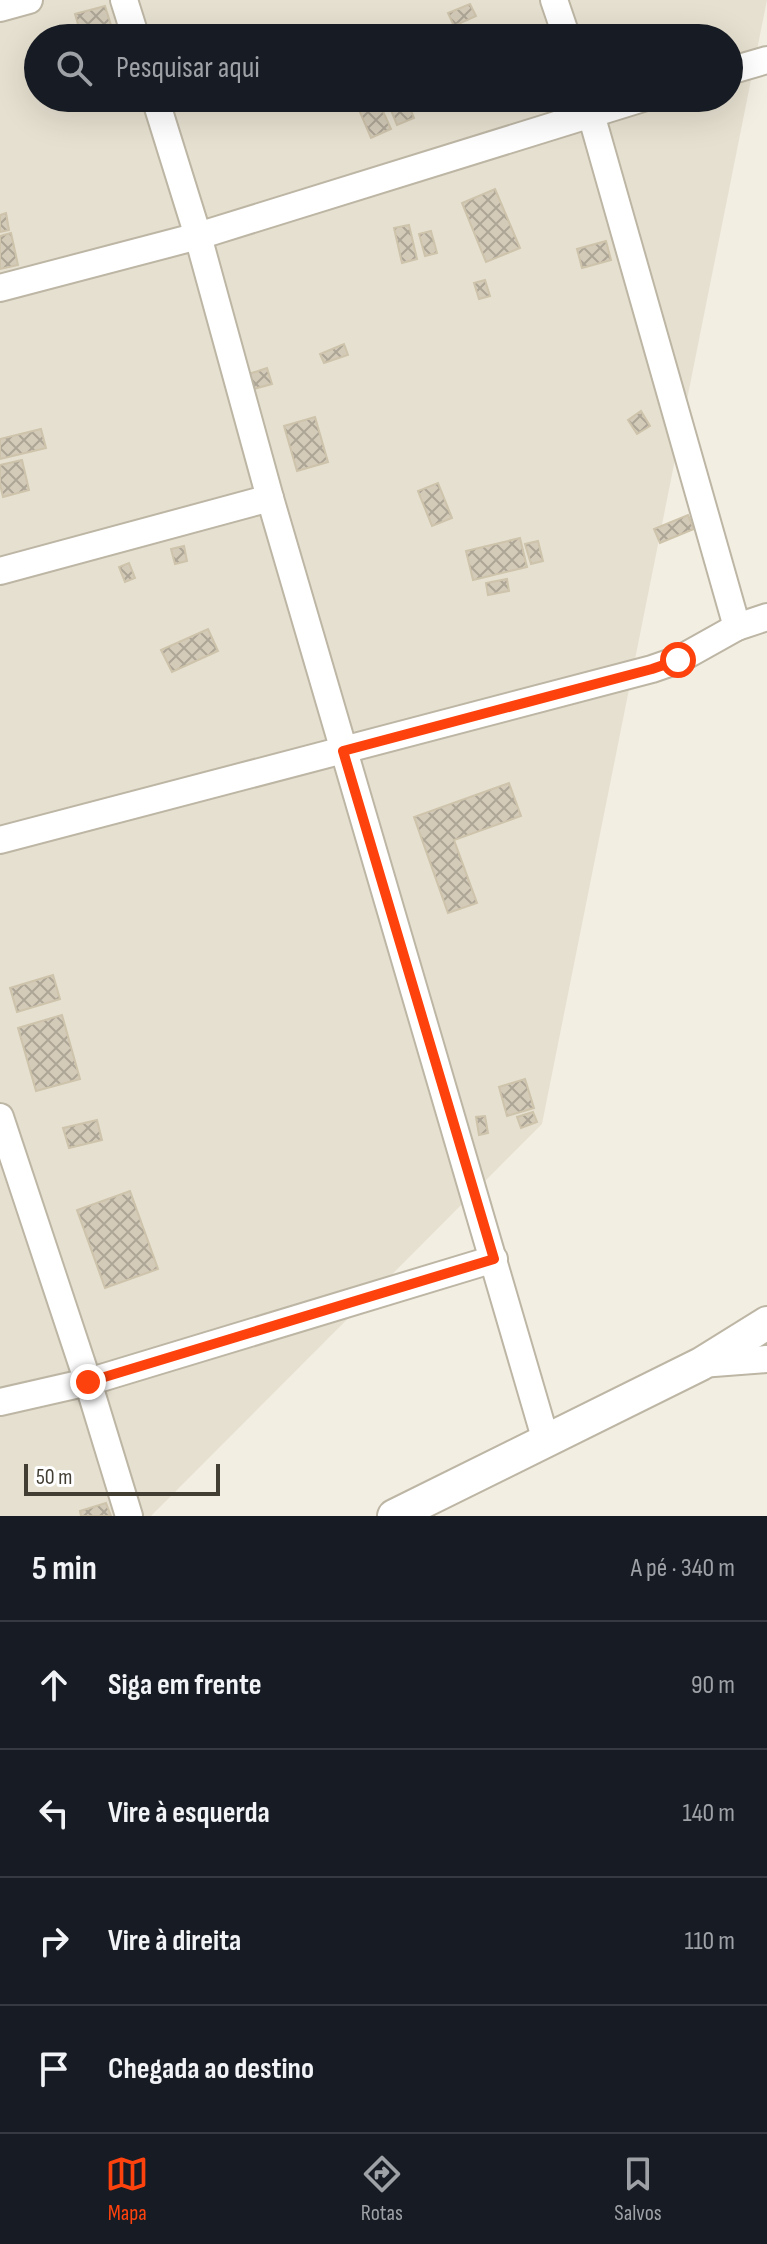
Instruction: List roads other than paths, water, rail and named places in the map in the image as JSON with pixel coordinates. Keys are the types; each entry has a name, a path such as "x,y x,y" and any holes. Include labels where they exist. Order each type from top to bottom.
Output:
{"street":[{"path":"0,8 29,0"},
{"path":"124,0 132,24"},
{"path":"554,0 562,24"},
{"path":"743,67 767,60"},
{"path":"159,112 198,236 343,751 546,1441"},
{"path":"0,288 198,236 571,112"},
{"path":"591,112 737,627"},
{"path":"0,571 270,498"},
{"path":"0,840 652,669 678,660 737,627 767,617"},
{"path":"0,1117 129,1516"},
{"path":"0,1402 88,1382 494,1259"},
{"path":"394,1516 701,1364 767,1323"},
{"path":"701,1364 767,1359"}]}
